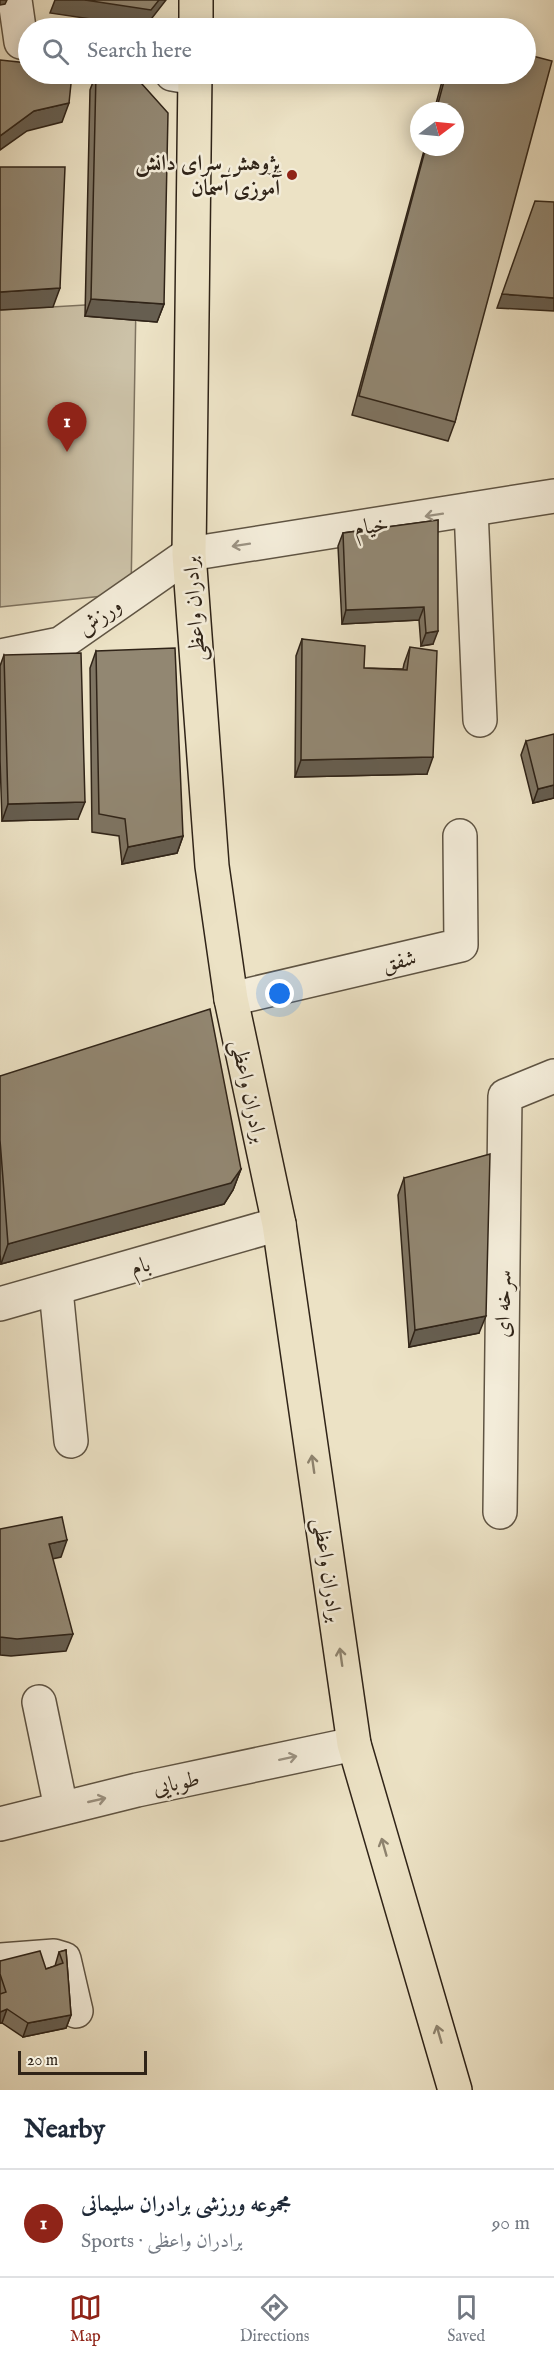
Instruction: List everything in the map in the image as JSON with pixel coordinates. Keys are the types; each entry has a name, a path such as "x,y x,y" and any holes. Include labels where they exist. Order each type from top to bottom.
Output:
{"main road":[{"path":"196,0 196,18"},
{"name":"برادران واعظی","path":"187,84 189,554 212,866 231,999 279,1224 354,1744 455,2090"}],"street":[{"path":"15,0 16,43"},
{"name":"خیام","path":"189,554 554,496"},
{"path":"471,509 480,720"},
{"name":"ورزش","path":"0,656 60,644 189,554"},
{"name":"شفق","path":"231,999 460,945 460,837"},
{"name":"سرخه ای","path":"500,1512 505,1096 554,1076"},
{"name":"بام","path":"0,1304 56,1290 279,1224"},
{"path":"56,1290 71,1441"},
{"path":"39,1702 61,1808"},
{"name":"طوبایی","path":"0,1824 61,1808 354,1744"},
{"path":"0,1960 54,1956 64,1959 76,2011"}],"shaded area":[{"path":"136,302 131,593 0,607 0,310"}],"building":[{"path":"85,0 159,0 151,10"},
{"path":"536,57 552,61 455,422 359,396 424,156 464,156 464,102 438,102 443,84 536,84"},
{"path":"0,60 18,62 18,84 71,84 69,103 34,111 0,136"},
{"path":"96,84 142,84 168,113 164,304 91,299"},
{"path":"0,167 65,167 60,288 0,292"},
{"path":"535,201 554,202 554,298 502,294"},
{"path":"438,520 438,631 426,633 424,607 346,610 343,533"},
{"path":"302,639 365,646 364,668 407,670 410,647 437,651 433,757 301,760"},
{"path":"175,648 183,836 128,847 125,819 99,814 96,651"},
{"path":"81,653 85,802 8,804 4,655"},
{"path":"554,734 554,785 538,789 526,741"},
{"path":"210,1009 241,1169 231,1183 8,1244 0,1140 0,1076"},
{"path":"490,1154 486,1316 415,1330 404,1178"},
{"path":"62,1517 67,1540 49,1544 73,1634 17,1639 0,1637 0,1529"},
{"path":"66,1950 71,2015 28,2023 7,2009 0,2012 0,1994 6,1992 0,1974 0,1961 40,1951 46,1969 63,1963 59,1952"}],"place":[{"name":"پژوهش سرای دانش آموزی آسمان","path":"292,175"},
{"name":"مجموعه ورزشی برادران سلیمانی","path":"67,452"}]}
